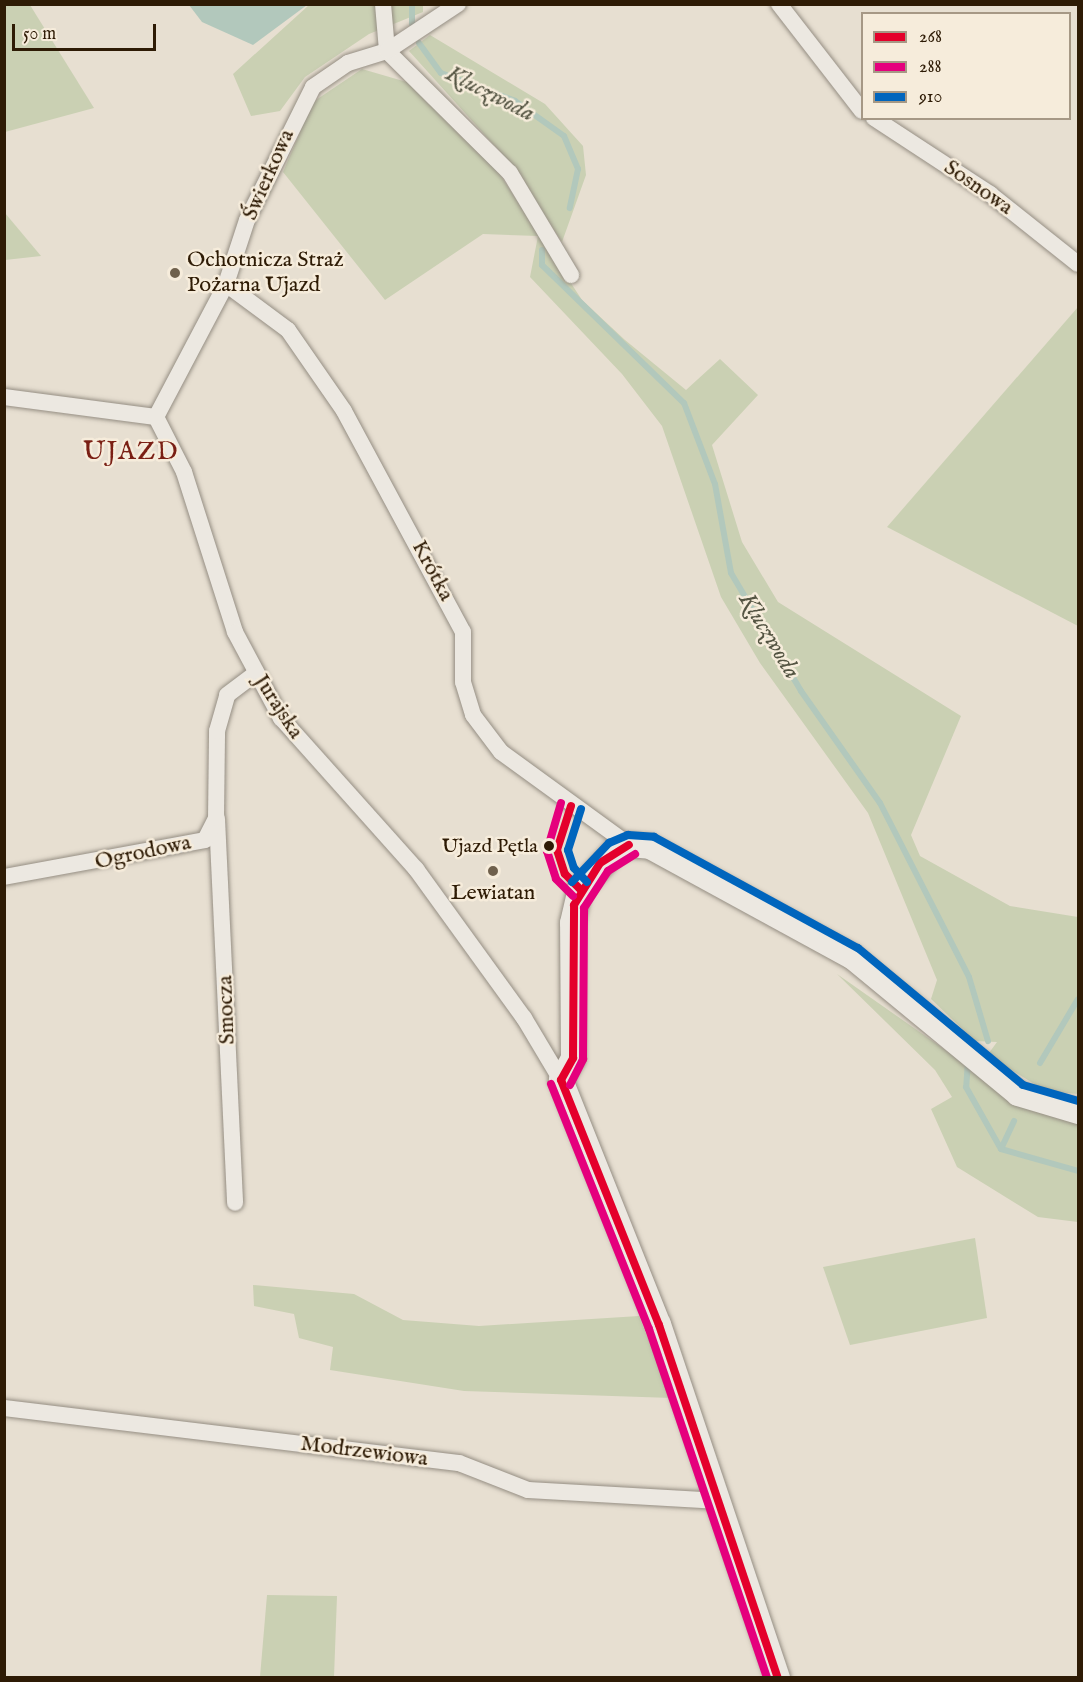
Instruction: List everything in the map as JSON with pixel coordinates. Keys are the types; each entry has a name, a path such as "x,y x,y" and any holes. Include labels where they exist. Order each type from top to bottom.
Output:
{"street":[{"path":"383,4 387,51 510,173 571,275"},
{"name":"Świerkowa","path":"156,417 225,284 247,220 313,87 348,63 387,51 458,4"},
{"path":"779,4 861,110"},
{"name":"Sosnowa","path":"877,120 990,194 1078,264"},
{"name":"Krótka","path":"225,284 288,330 344,411 463,632 463,682 473,715 501,752 629,845"},
{"path":"4,397 156,417"},
{"name":"Jurajska","path":"156,417 184,472 235,632 255,674 281,718 456,921 561,1080"},
{"name":"Ogrodowa","path":"4,877 168,851 205,840 216,818 217,731 227,695 255,674"},
{"name":"Smocza","path":"216,818 222,849 235,1203"},
{"path":"778,1677 720,1501 633,1254 561,1080 573,1058 574,905 600,864 629,845 650,847 852,957 1018,1094 1078,1112"},
{"name":"Modrzewiowa","path":"4,1408 459,1463 528,1490 720,1501"}],"shaded area":[{"path":"5,4 30,5 94,108 5,132"},
{"path":"189,5 307,5 253,45 202,22"},
{"path":"309,5 423,5 423,12 369,34 305,77 280,111 251,116 233,74"},
{"path":"430,35 545,104 583,146 586,175 562,242 502,154 409,51"},
{"path":"362,69 410,83 482,147 582,300 625,340 686,390 720,359 758,395 712,445 742,542 778,602 961,716 911,835 920,856 1010,906 1078,917 1078,1094 1046,1091 1010,1069 989,1053 997,1042 975,1041 931,999 937,980 868,813 760,663 721,597 662,426 622,374 530,277 538,236 483,234 385,300 283,172 313,102"},
{"path":"5,213 41,256 5,260"},
{"path":"1078,307 1078,626 887,527"},
{"path":"837,974 1028,1108 1078,1123 1078,1222 1038,1217 957,1167 931,1109 952,1097 935,1070"},
{"path":"975,1238 987,1318 850,1345 823,1267"},
{"path":"253,1285 354,1294 403,1320 479,1326 639,1316 672,1398 464,1391 330,1370 333,1347 299,1338 294,1314 254,1306"},
{"path":"267,1595 337,1596 334,1677 260,1677"}],"waterway":[{"name":"Kluczwoda","path":"412,4 412,24"},
{"name":"Kluczwoda","path":"419,43 441,73 515,101 564,136 578,169 570,208"},
{"name":"Kluczwoda","path":"542,250 542,265 684,403 715,484 731,573 801,691 880,803 969,977 988,1041"},
{"path":"1040,1063 1078,999"},
{"name":"Kluczwoda","path":"968,1061 966,1087 1001,1149 1078,1171"},
{"path":"1001,1149 1014,1121"}],"transit line":[{"name":"288","path":"561,803 547,851 556,879 573,896"},
{"name":"268","path":"571,806 557,850 565,874 580,889"},
{"name":"910","path":"581,809 568,850 574,868 587,882"},
{"name":"910","path":"572,882 609,843 628,835 654,837 858,948 1023,1085 1078,1101"},
{"name":"268","path":"561,1080 573,1058 574,905 600,863 629,845"},
{"name":"288","path":"570,1085 583,1059 584,908 608,871 635,854"},
{"name":"268","path":"561,1080 659,1325 778,1678"},
{"name":"288","path":"551,1084 649,1329 767,1678"}],"place":[{"name":"Ochotnicza Straż Pożarna Ujazd","path":"175,273"},
{"name":"Ujazd Pętla","path":"549,846"},
{"name":"Lewiatan","path":"493,871"}],"district":[{"name":"UJAZD","path":"131,452"}]}
